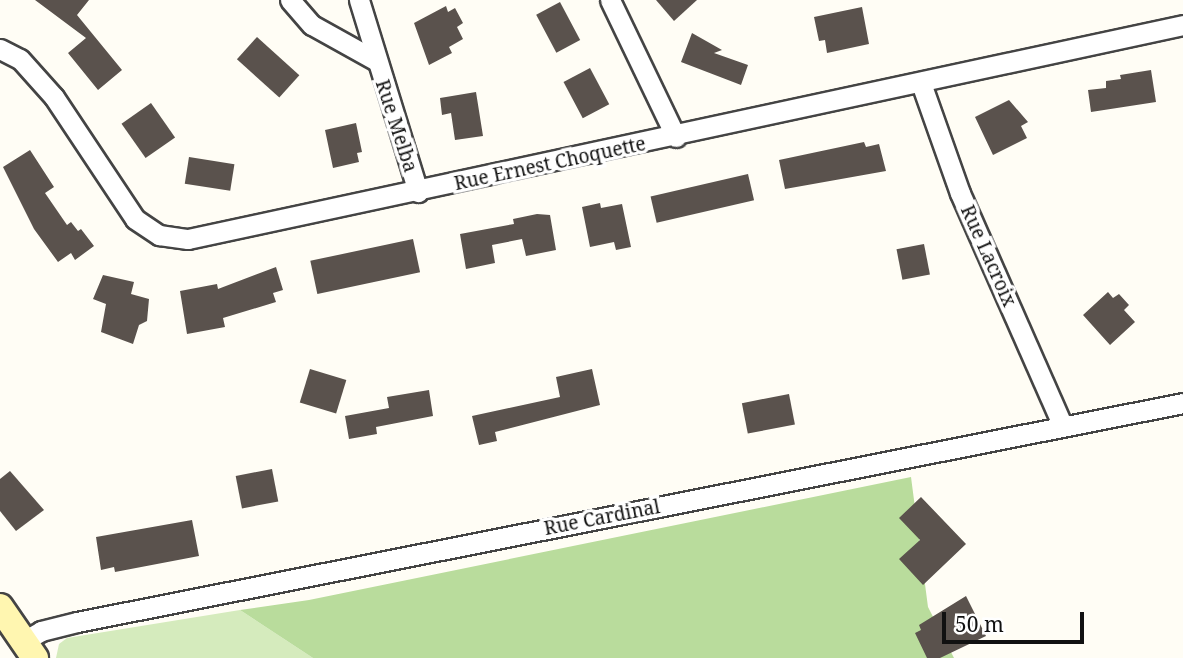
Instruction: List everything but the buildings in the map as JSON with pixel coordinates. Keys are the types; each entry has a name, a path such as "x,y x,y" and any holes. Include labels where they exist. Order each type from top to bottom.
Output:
{"street":[{"name":"Rue Melba","path":"290,0 312,25 375,60"},
{"name":"Rue Melba","path":"359,0 375,60 418,192"},
{"path":"610,0 676,137"},
{"name":"Rue Ernest Choquette","path":"0,49 20,59 54,97 135,219 159,235 188,239 676,137 1183,25"},
{"name":"Rue Lacroix","path":"921,83 960,193 1063,426"},
{"name":"Rue Cardinal","path":"29,650 41,631 77,622 1183,403"},
{"path":"0,607 29,650"}],"green space":[{"path":"911,477 928,607 954,658 313,658 240,610 309,600"},
{"path":"240,610 313,658 56,658 59,644 67,638"}]}
